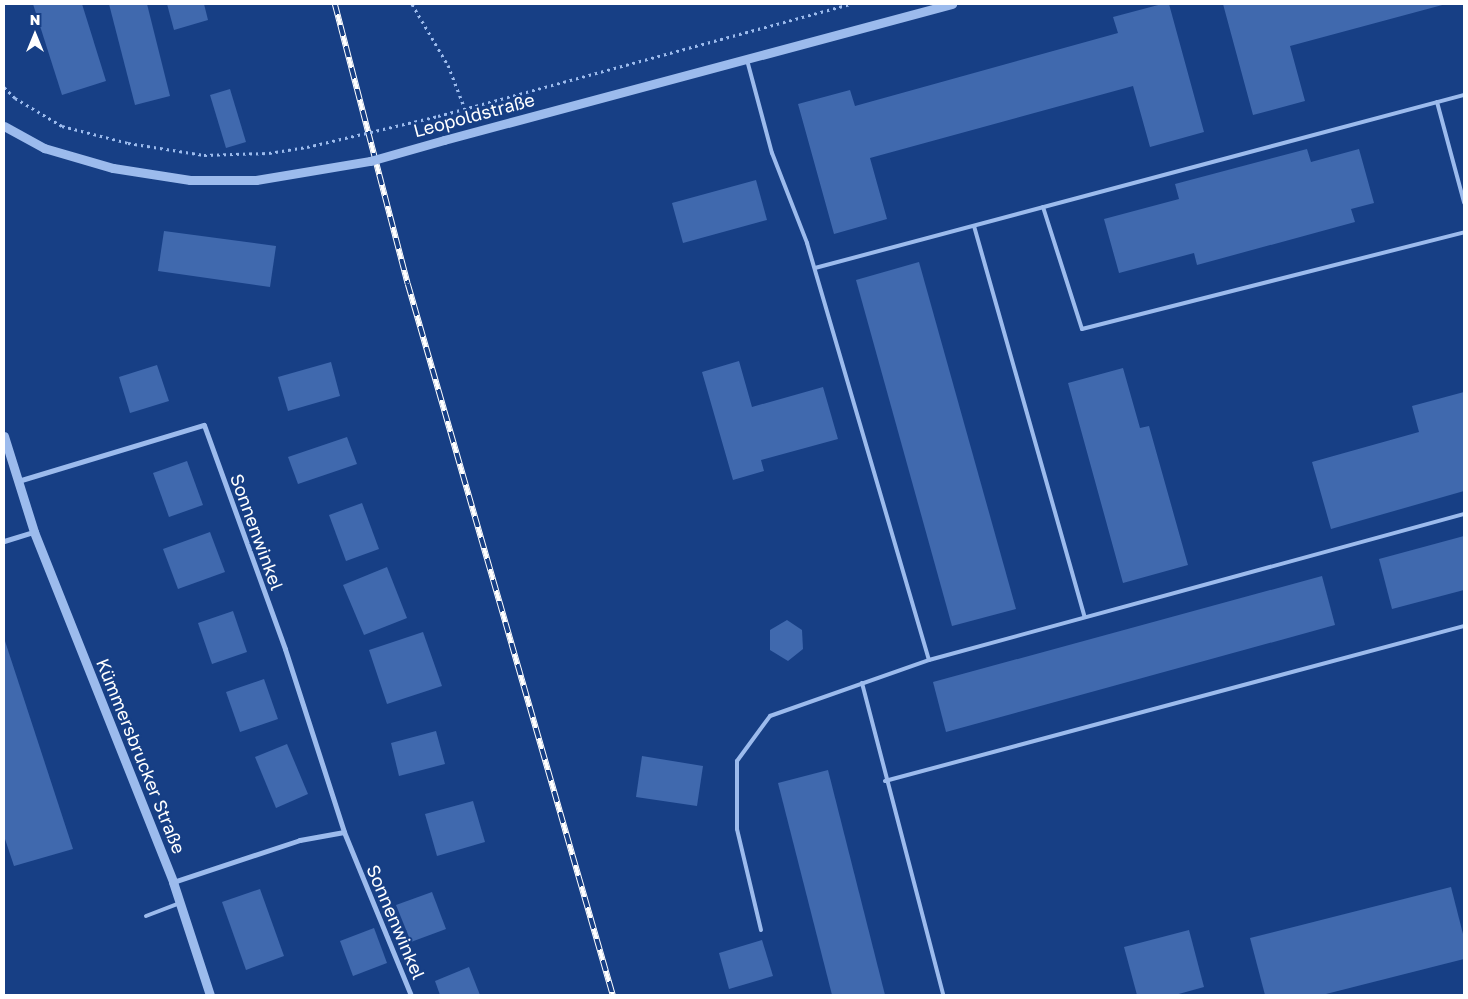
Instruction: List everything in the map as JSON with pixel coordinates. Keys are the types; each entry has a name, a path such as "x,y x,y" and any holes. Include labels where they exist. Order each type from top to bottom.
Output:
{"street":[{"name":"Leopoldstraße","path":"4,126 44,148 113,168 190,180 256,180 370,161 746,58 952,4"},
{"name":"Sonnenwinkel","path":"18,481 204,426 284,649 344,832 411,995"},
{"name":"Kümmersbrucker Straße","path":"4,436 34,532 173,882 210,995"},
{"path":"4,541 34,532"},
{"path":"173,882 300,840 344,832"}],"lane":[{"path":"746,58 772,153 815,268 929,660"},
{"path":"815,268 1464,95"},
{"path":"1437,102 1464,202"},
{"path":"1042,207 1082,329 1464,232"},
{"path":"974,226 1085,617"},
{"path":"761,930 737,829 737,761 770,716 929,660 1464,514"},
{"path":"885,781 1464,626"},
{"path":"862,683 885,781 943,995"},
{"path":"146,916 180,903"}],"path":[{"path":"412,4 448,65 464,109"},
{"path":"4,87 15,98 62,126 128,143 204,155 269,153 307,147 438,116 851,4"}],"building":[{"path":"33,4 82,4 106,81 62,95"},
{"path":"109,4 147,4 170,96 135,105"},
{"path":"167,4 204,4 208,20 174,30"},
{"path":"1162,4 1169,4 1204,132 1150,147 1133,86 870,158 887,219 834,234 798,104 850,90 855,106 1118,33 1113,17"},
{"path":"1223,4 1446,4 1290,46 1305,101 1253,115"},
{"path":"230,89 246,142 226,148 210,95"},
{"path":"1307,149 1311,162 1359,149 1374,203 1351,209 1355,222 1197,265 1194,253 1119,273 1104,219 1179,199 1175,184"},
{"path":"756,180 767,220 683,243 672,203"},
{"path":"164,231 276,246 270,287 158,271"},
{"path":"919,262 1016,609 952,626 856,280"},
{"path":"739,361 752,407 823,387 838,439 761,460 764,471 733,480 702,372"},
{"path":"331,362 340,396 288,411 278,377"},
{"path":"157,365 169,401 130,413 119,377"},
{"path":"1123,368 1140,428 1149,426 1188,565 1123,583 1068,383"},
{"path":"1464,392 1464,491 1331,529 1312,462 1419,432 1412,406"},
{"path":"347,437 357,464 298,484 288,457"},
{"path":"187,461 203,505 169,517 153,473"},
{"path":"362,503 379,549 346,561 329,515"},
{"path":"210,532 225,572 178,589 163,549"},
{"path":"1464,536 1464,590 1392,609 1379,559"},
{"path":"387,567 407,618 364,635 343,585"},
{"path":"1322,576 1335,625 946,732 933,682"},
{"path":"233,611 247,652 212,664 198,623"},
{"path":"787,620 802,630 803,649 788,661 770,650 770,630"},
{"path":"423,632 442,686 387,704 369,650"},
{"path":"4,638 73,849 14,866 4,836"},
{"path":"264,679 278,719 240,732 226,692"},
{"path":"436,731 445,764 399,776 391,743"},
{"path":"287,744 308,794 276,808 255,757"},
{"path":"642,756 703,766 697,806 636,797"},
{"path":"828,770 885,995 832,995 778,783"},
{"path":"473,801 485,842 437,856 425,814"},
{"path":"1451,887 1464,938 1464,959 1322,995 1265,995 1250,938"},
{"path":"260,889 284,956 246,970 222,902"},
{"path":"432,892 446,929 411,942 396,905"},
{"path":"374,928 387,963 353,976 340,941"},
{"path":"1189,930 1204,987 1175,995 1137,995 1124,947"},
{"path":"762,940 773,976 729,989 719,953"},
{"path":"469,967 480,995 440,995 435,981"}],"railway":[{"path":"335,4 408,284 613,995"}]}
